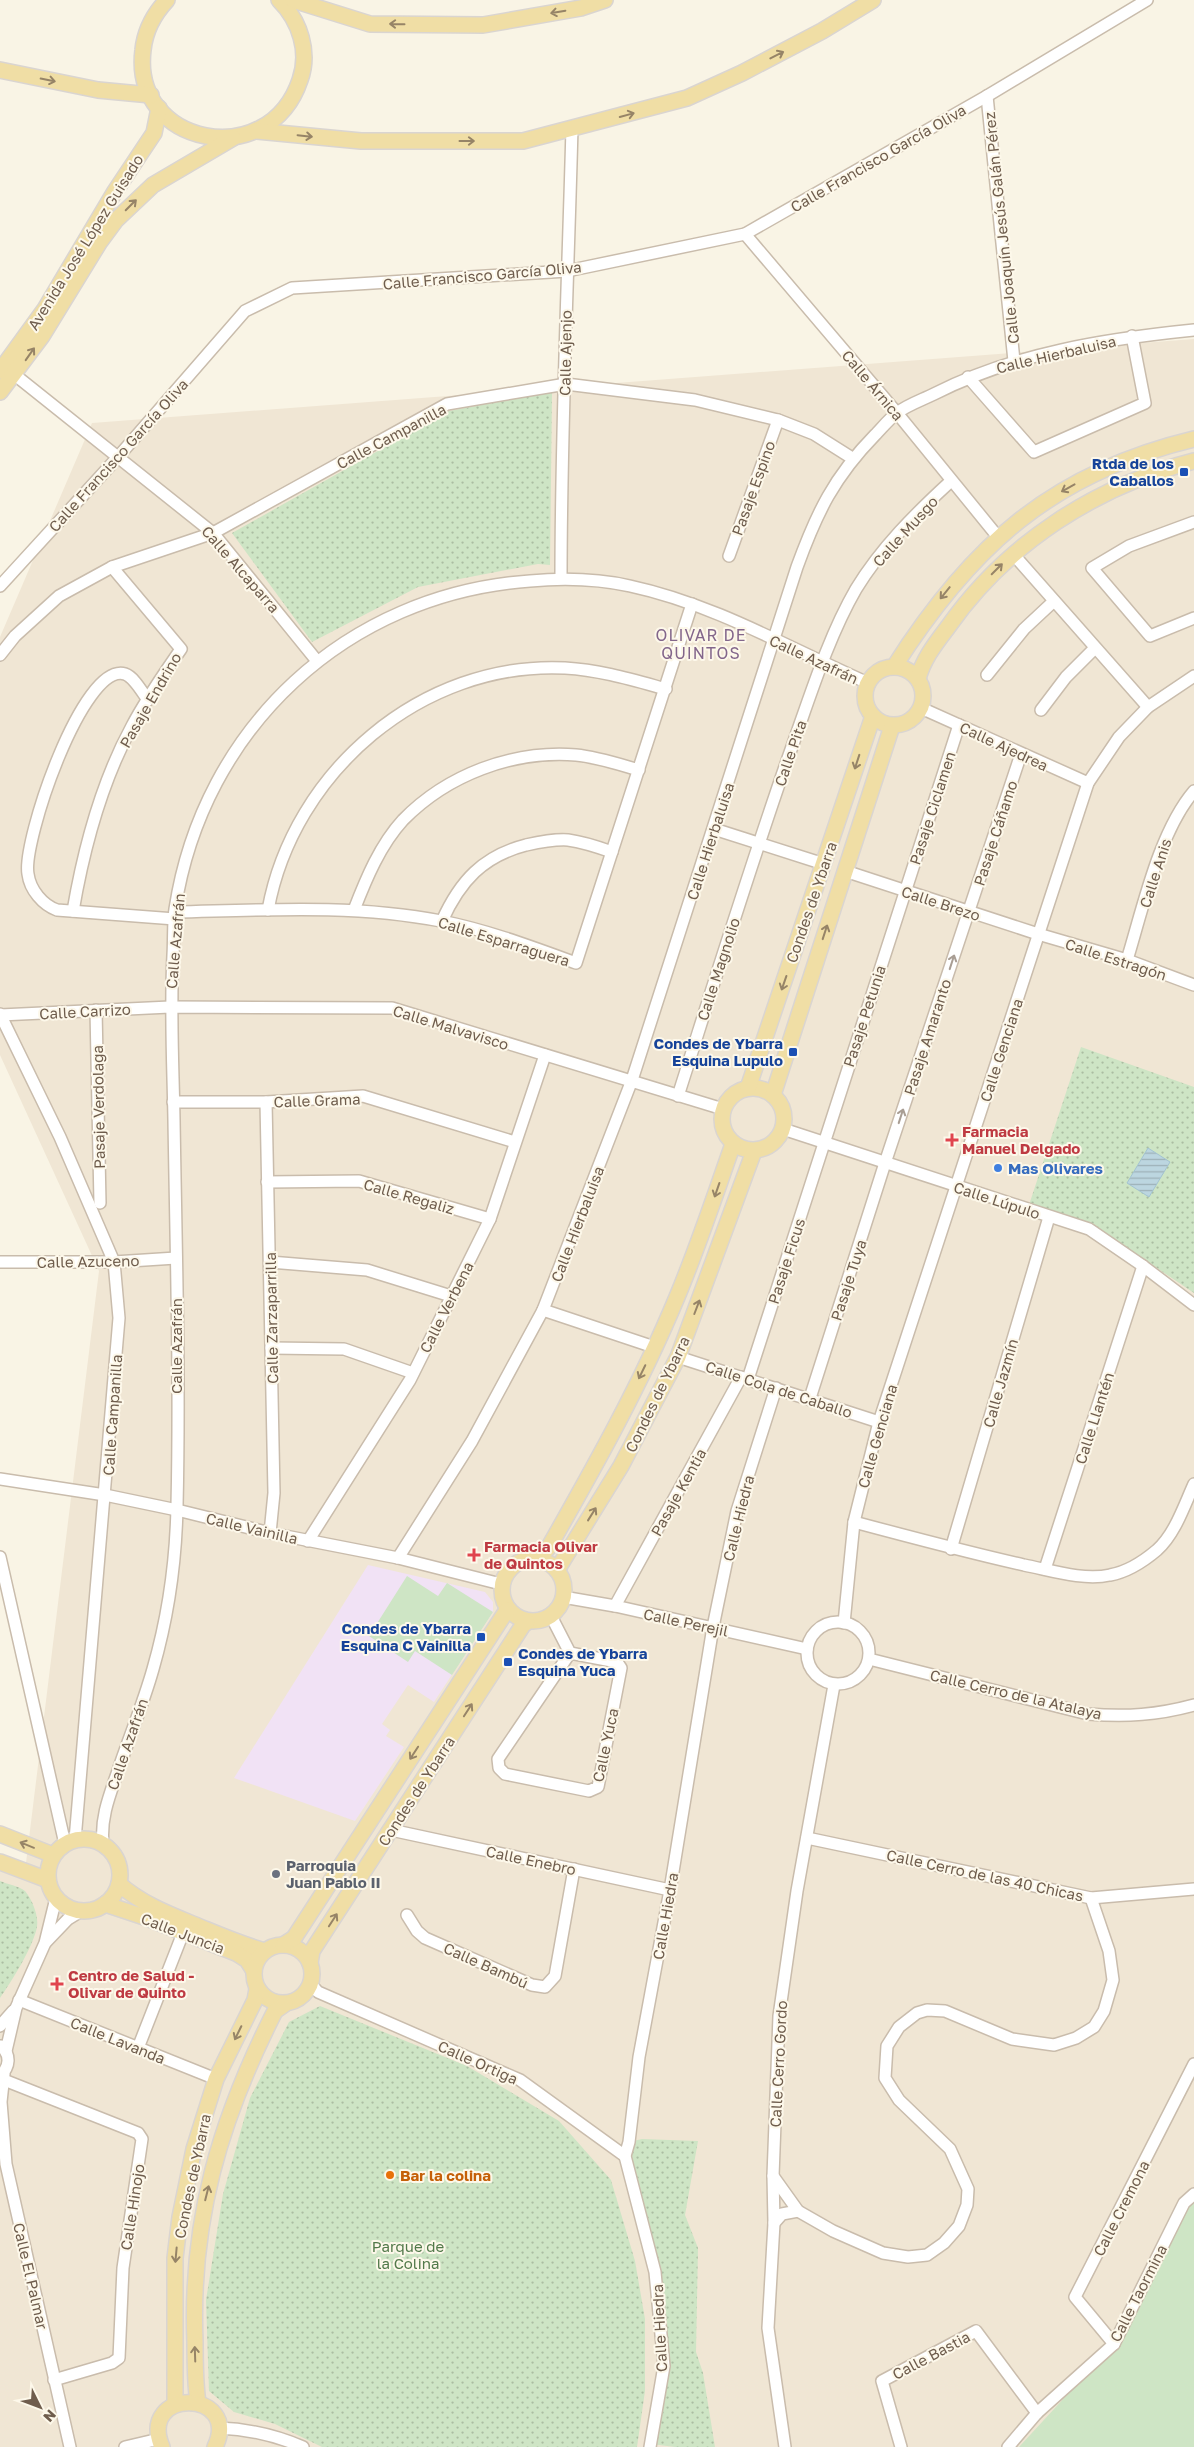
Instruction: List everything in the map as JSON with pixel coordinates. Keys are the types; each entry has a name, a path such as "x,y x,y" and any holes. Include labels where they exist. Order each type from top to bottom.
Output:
{"main road":[{"path":"167,0 156,12 145,36 142,61 144,79 155,102 174,123 192,133 212,138 233,138 256,131 272,122 286,109 296,93 302,72 304,50 299,29 289,10 279,0"},
{"path":"293,0 370,24 483,25 605,0"},
{"path":"256,131 361,141 523,140 687,98 742,73 822,31 873,0"},
{"path":"0,70 155,102"},
{"name":"Avenida José López Guisado","path":"0,392 5,369 45,309 114,192 154,133 155,102"},
{"name":"Avenida José López Guisado","path":"5,369 42,336 99,243 116,220 153,185 233,138"},
{"path":"894,667 937,604 962,573 998,537 1024,516 1063,490 1126,459 1194,439"},
{"path":"918,679 922,664 960,610 1013,554 1037,534 1092,499 1140,478 1194,461"},
{"path":"894,667 911,672 918,679 924,698 921,708 910,721 892,726 878,721 872,716 865,700 868,683 879,672 894,667"},
{"name":"Condes de Ybarra","path":"748,1088 872,716"},
{"name":"Condes de Ybarra","path":"773,1095 892,726"},
{"path":"748,1088 765,1090 773,1095 783,1110 783,1129 772,1144 754,1151 739,1148 733,1144 722,1129 723,1109 732,1096 748,1088"},
{"name":"Condes de Ybarra","path":"538,1559 549,1547 601,1457 654,1347 698,1244 733,1144"},
{"name":"Condes de Ybarra","path":"557,1570 622,1466 678,1356 754,1151"},
{"path":"529,1559 538,1559 545,1561 557,1570 562,1578 563,1597 561,1604 551,1616 536,1622 527,1622 508,1610 502,1596 503,1580 513,1566 529,1559"},
{"name":"Condes de Ybarra","path":"283,1945 294,1938 508,1610"},
{"name":"Condes de Ybarra","path":"310,1963 312,1951 523,1625 527,1622"},
{"path":"0,1834 53,1855"},
{"path":"94,1840 103,1844 112,1852 118,1862 119,1884 114,1895 106,1904 90,1911 72,1910 56,1898 48,1880 48,1871 53,1855 70,1842 94,1840"},
{"path":"0,1862 48,1880"},
{"name":"Calle Juncia","path":"119,1884 134,1897 153,1908 239,1944 265,1951"},
{"name":"Calle Juncia","path":"106,1904 236,1953 247,1960 254,1971"},
{"path":"283,1945 299,1950 310,1963 312,1970 312,1989 293,2002 285,2004 269,2000 257,1988 254,1971 256,1963 265,1951 283,1945"},
{"name":"Condes de Ybarra","path":"175,2405 175,2258 180,2217 194,2150 216,2079 255,2000 257,1988"},
{"name":"Condes de Ybarra","path":"198,2402 193,2295 205,2202 218,2149 238,2090 274,2011 285,2004"},
{"path":"160,2443 161,2419 175,2405 182,2402 198,2402 215,2415 219,2428 215,2447"}],"street":[{"name":"Calle Francisco García Oliva","path":"0,586 118,457 245,311 292,288 567,271 745,234 987,96 1147,0"},
{"name":"Calle Joaquín Jesús Galán Pérez","path":"987,96 1014,361"},
{"name":"Calle Ajenjo","path":"561,578 561,482 566,384 567,271 572,128"},
{"name":"Calle Árnica","path":"745,234 897,413 998,537"},
{"name":"Calle Hierbaluisa","path":"398,1558 472,1442 543,1310 632,1080 811,529 828,493 852,458 897,413 968,377 1014,361 1132,336 1194,330"},
{"path":"968,377 1034,452 1145,403 1132,336"},
{"name":"Calle Alcaparra","path":"5,369 213,532 317,661"},
{"name":"Calle Campanilla","path":"0,655 15,636 58,596 112,567 213,532 447,404 566,384 695,400 778,420 814,434 852,458"},
{"name":"Pasaje Espino","path":"729,556 778,420"},
{"name":"Calle Musgo","path":"822,663 856,590 884,550 915,514 951,481"},
{"path":"1194,522 1129,546 1092,568 1150,636 1194,618"},
{"path":"1013,554 1148,707"},
{"name":"Pasaje Endrino","path":"73,911 86,846 96,811 117,757 148,700 181,649 112,567"},
{"name":"Calle Azafrán","path":"103,1844 103,1818 153,1670 162,1629 177,1510 176,1258 170,1007 175,915 190,841 222,770 260,717 281,693 317,661 381,620 443,595 492,583 561,578 629,586 692,604 868,683"},
{"path":"987,675 1024,628 1054,601"},
{"name":"Calle Esparraguera","path":"148,700 131,678 124,674 105,681 81,709 54,768 27,854 28,875 38,896 46,906 57,910 175,915 268,910 354,910 442,921 491,934 576,963 692,604"},
{"path":"1041,710 1066,677 1095,648"},
{"name":"Calle Pita","path":"758,843 822,663"},
{"path":"268,910 272,886 285,849 323,785 347,757 371,735 436,693 498,674 541,668 597,672 666,689"},
{"name":"Calle Genciana","path":"844,1623 854,1522 879,1422 1088,783 1119,737 1148,707 1194,676"},
{"name":"Calle Ajedrea","path":"921,708 1088,783"},
{"name":"Pasaje Ciclamen","path":"905,891 959,725"},
{"name":"Pasaje Cáñamo","path":"968,912 1021,754"},
{"path":"354,910 364,882 379,853 402,821 460,777 494,765 530,756 576,755 638,770"},
{"name":"Calle Anis","path":"1127,960 1167,834 1182,805 1194,791"},
{"path":"714,830 824,864"},
{"path":"442,921 460,886 473,873 501,853 541,842 565,840 612,852"},
{"name":"Calle Magnolio","path":"678,1096 758,843"},
{"name":"Calle Brezo","path":"845,871 1038,934"},
{"name":"Pasaje Petunia","path":"824,1142 905,891"},
{"name":"Pasaje Amaranto","path":"885,1162 968,912"},
{"name":"Calle Estragón","path":"1038,934 1127,960 1194,985"},
{"name":"Calle Malvavisco","path":"170,1007 392,1008 723,1109"},
{"name":"Calle Carrizo","path":"0,1015 170,1007"},
{"name":"Pasaje Verdolaga","path":"96,1010 100,1203"},
{"name":"Calle Campanilla","path":"0,1015 60,1137 114,1262 119,1318 105,1495 70,1842"},
{"name":"Calle Verbena","path":"308,1541 413,1374 490,1219 545,1055"},
{"name":"Calle Grama","path":"173,1102 266,1102 363,1096 515,1142"},
{"name":"Calle Zarzaparrilla","path":"266,1102 274,1493 270,1533"},
{"name":"Calle Lúpulo","path":"783,1129 1088,1229 1143,1266 1194,1305"},
{"name":"Pasaje Ficus","path":"744,1378 824,1142"},
{"name":"Pasaje Tuya","path":"810,1398 885,1162"},
{"name":"Calle Regaliz","path":"267,1182 359,1181 490,1219"},
{"name":"Calle Jazmín","path":"951,1548 1049,1217"},
{"name":"Calle Azuceno","path":"0,1262 114,1262 176,1258"},
{"path":"270,1262 367,1270 451,1296"},
{"name":"Calle Llantén","path":"1045,1569 1143,1266"},
{"path":"543,1310 654,1347"},
{"path":"271,1348 344,1349 413,1374"},
{"name":"Calle Cola de Caballo","path":"678,1356 879,1422"},
{"name":"Pasaje Kentia","path":"615,1606 744,1378"},
{"name":"Calle Hiedra","path":"650,2447 664,2366 656,2272 625,2156 629,2142 638,2057 670,1890 713,1627 737,1511 776,1388"},
{"name":"Calle Vainilla","path":"0,1479 105,1495 177,1510 270,1533 398,1558 497,1583 503,1580"},
{"path":"854,1522 951,1548 1045,1569 1092,1577 1110,1576 1141,1562 1158,1550 1170,1534 1194,1484"},
{"path":"0,1557 58,1817 70,1842"},
{"name":"Calle Perejil","path":"563,1597 615,1606 807,1649"},
{"path":"551,1616 570,1653"},
{"path":"844,1623 861,1632 869,1649 869,1659 860,1676 844,1684 834,1685 825,1682 810,1668 807,1649 816,1631 829,1624 844,1623"},
{"name":"Calle Yuca","path":"570,1653 617,1662 621,1668 598,1787 589,1791 505,1774 499,1768 498,1760 570,1653"},
{"name":"Calle Cerro de la Atalaya","path":"869,1659 1088,1714 1124,1717 1166,1712 1194,1705"},
{"name":"Calle Cerro Gordo","path":"784,2447 768,2328 774,2223 773,2176 779,2016 797,1891 834,1685"},
{"name":"Calle Enebro","path":"392,1830 670,1890"},
{"name":"Calle Cerro de las 40 Chicas","path":"807,1838 1090,1898 1194,1889"},
{"name":"Calle Bambú","path":"407,1915 417,1931 425,1938 532,1985 545,1987 555,1976 574,1870"},
{"path":"3,2048 17,2004 45,1943 56,1898"},
{"path":"773,2176 798,2211 834,2231 883,2253 908,2257 927,2255 944,2243 959,2226 967,2205 968,2189 950,2149 899,2100 886,2078 887,2046 899,2027 916,2013 927,2010 944,2011 1012,2040 1054,2045 1076,2038 1094,2027 1104,2011 1113,1980 1109,1950 1090,1898"},
{"path":"45,1943 68,1919 82,1911"},
{"path":"138,2048 183,1933"},
{"name":"Calle Ortiga","path":"312,1989 520,2080 625,2156"},
{"path":"0,2026 17,2004"},
{"name":"Calle Lavanda","path":"17,2004 138,2048 216,2079"},
{"name":"Calle El Palmar","path":"3,2048 8,2062 3,2076 0,2101 6,2164 70,2447"},
{"name":"Calle Cremona","path":"1114,2344 1075,2297 1194,2064"},
{"name":"Calle Hinojo","path":"3,2076 138,2132 142,2139 123,2268 119,2358 112,2363 54,2380"},
{"name":"Calle Taormina","path":"1008,2447 1037,2413 1114,2344 1184,2202 1194,2194"},
{"path":"774,2223 782,2214 798,2211"},
{"name":"Calle Bastia","path":"901,2447 882,2381 976,2331 1037,2413"},
{"path":"219,2428 247,2429 279,2436 303,2447"},
{"path":"125,2447 160,2443"}],"shaded area":[{"path":"1194,339 1194,2447 0,2447 0,1871 24,1879 99,1271 0,1055 0,637 92,423"},
{"path":"368,1565 485,1592 493,1602 493,1612 434,1702 408,1685 382,1724 390,1730 386,1736 404,1747 355,1821 234,1778"}],"green space":[{"path":"552,392 550,565 538,564 418,587 312,642 232,533 449,411"},
{"path":"1081,1047 1194,1087 1194,1293 1093,1225 1029,1205"},
{"path":"407,1576 438,1596 447,1583 493,1612 452,1675 415,1651 408,1662 369,1636"},
{"path":"0,1881 25,1891 34,1908 37,1927 27,1954 0,1998"},
{"name":"Parque de la Colina","path":"320,2006 467,2066 559,2121 611,2180 635,2261 645,2319 645,2391 637,2447 322,2447 275,2424 234,2412 209,2391 206,2300 223,2194 250,2098 289,2022"},
{"path":"642,2139 698,2141 685,2215 698,2248 696,2352 703,2373 715,2447 675,2447 651,2444 664,2365 655,2272 625,2156 629,2142"},
{"path":"1194,2197 1194,2447 1019,2447 1114,2344 1184,2203"}],"water":[{"path":"1148,1148 1170,1162 1149,1197 1127,1183"}],"place":[{"name":"Rtda de los Caballos","path":"1184,472"},
{"name":"Condes de Ybarra Esquina Lupulo","path":"793,1052"},
{"name":"Farmacia Manuel Delgado","path":"952,1140"},
{"name":"Mas Olivares","path":"998,1168"},
{"name":"Farmacia Olivar de Quintos","path":"474,1555"},
{"name":"Condes de Ybarra Esquina C Vainilla","path":"481,1637"},
{"name":"Condes de Ybarra Esquina Yuca","path":"508,1662"},
{"name":"Parroquia Juan Pablo II","path":"276,1874"},
{"name":"Centro de Salud - Olivar de Quinto","path":"57,1984"},
{"name":"Bar la colina","path":"390,2175"}],"district":[{"name":"OLIVAR DE QUINTOS","path":"701,644"}]}
